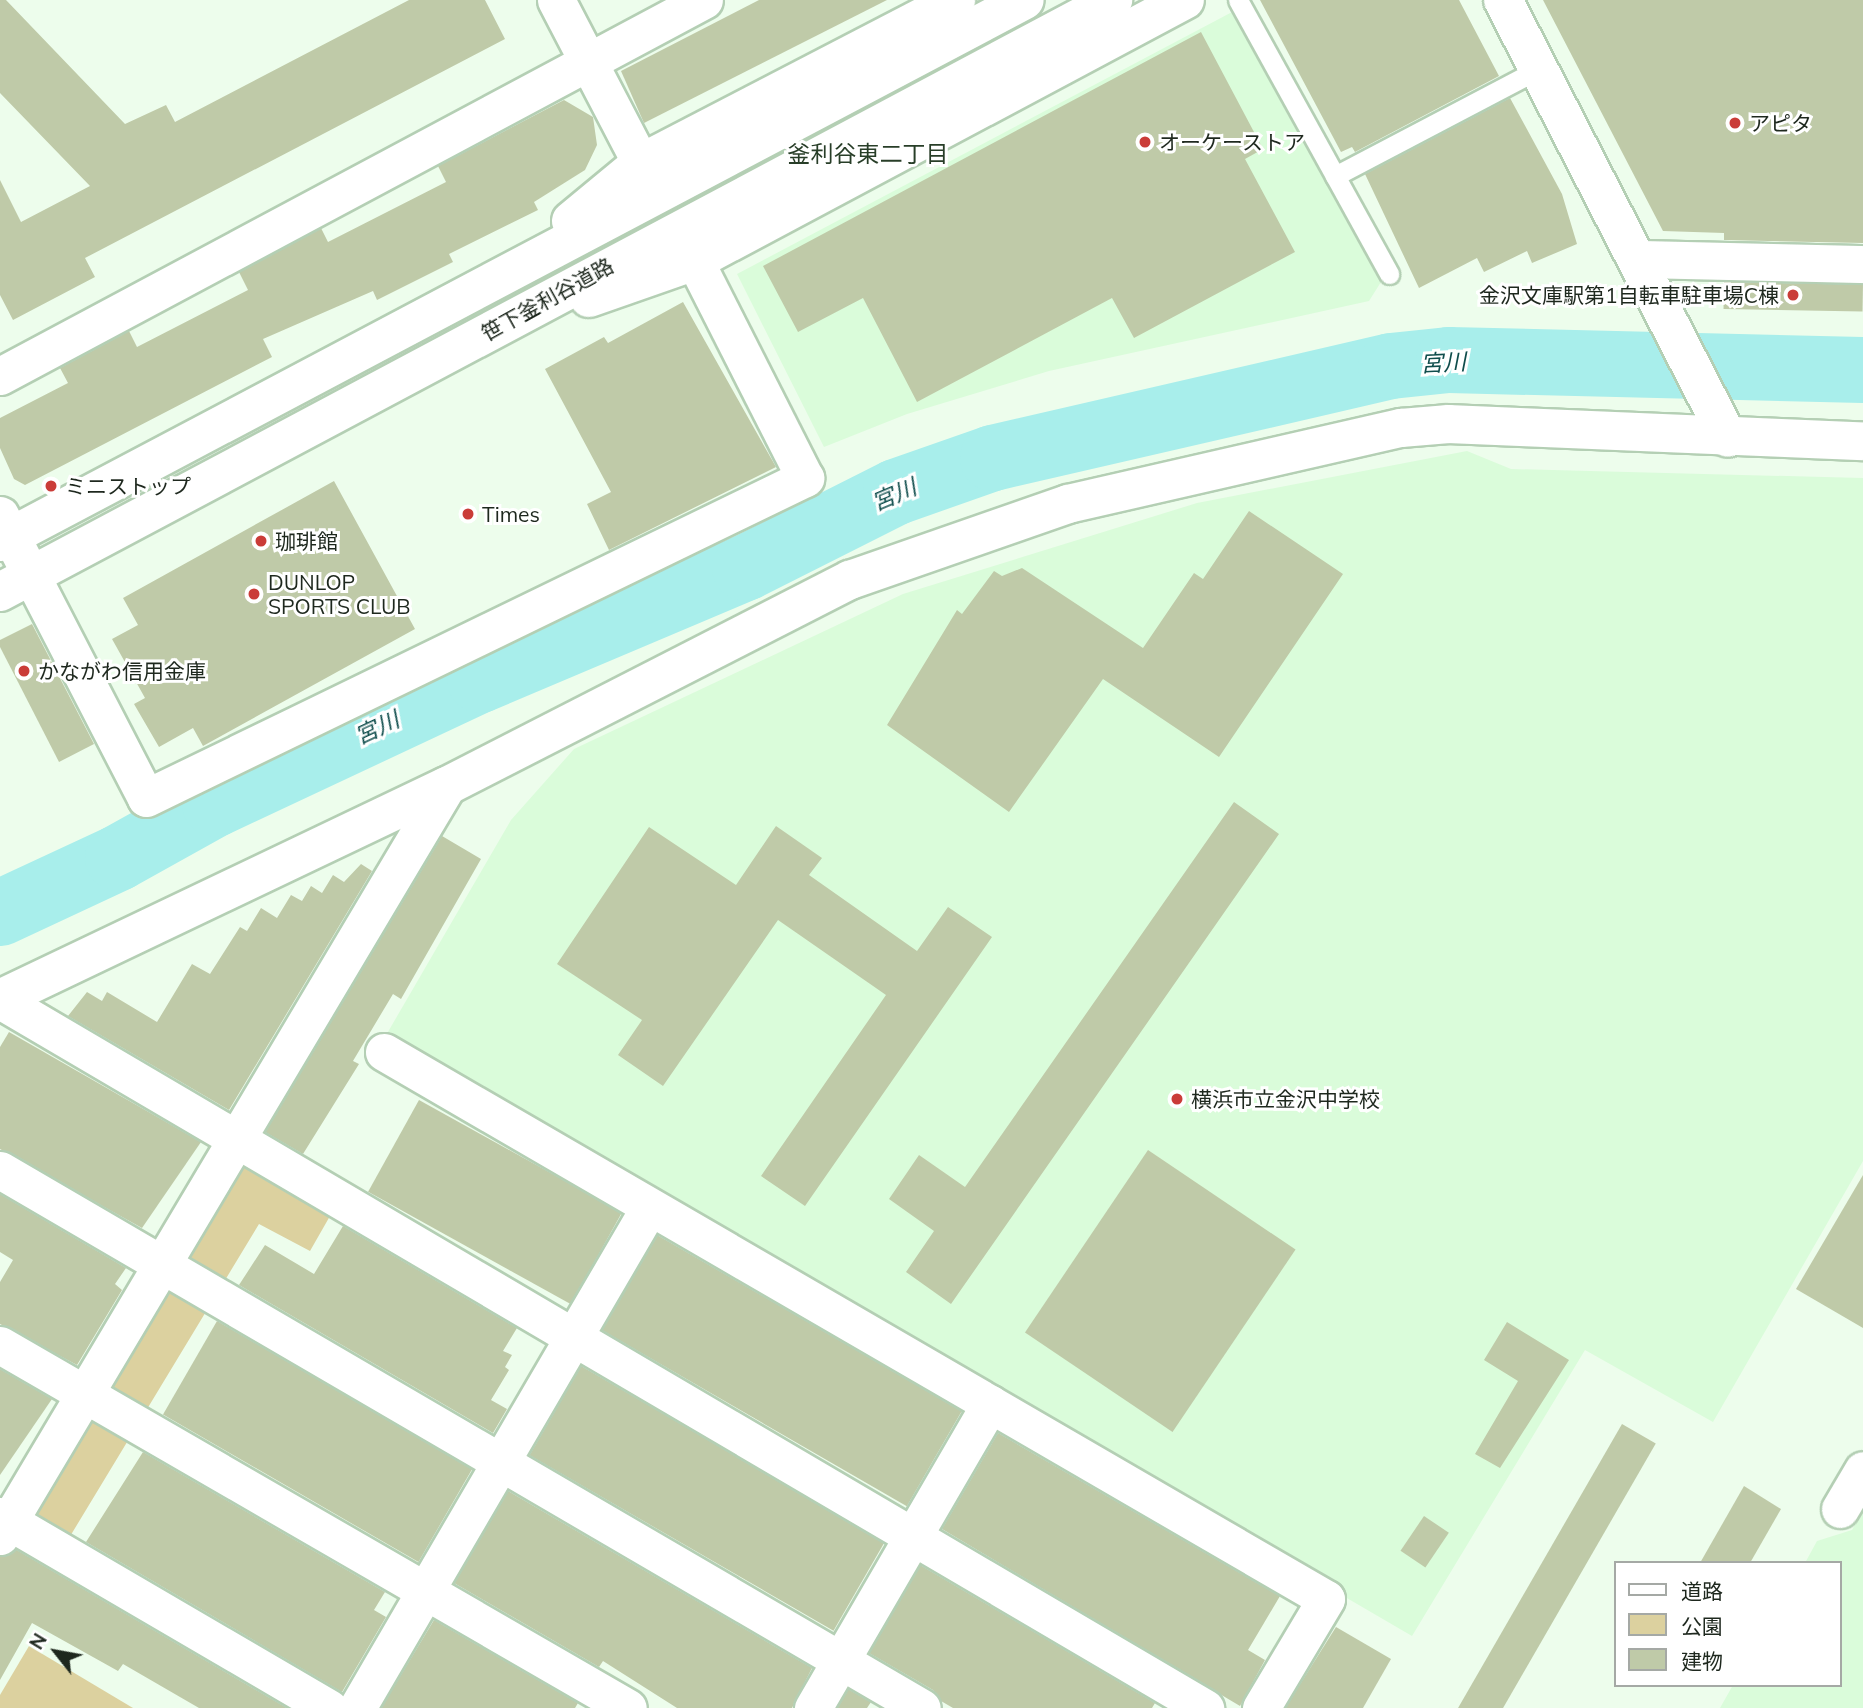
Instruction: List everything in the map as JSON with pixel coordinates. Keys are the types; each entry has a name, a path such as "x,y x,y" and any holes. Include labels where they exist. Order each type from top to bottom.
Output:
{"street":[{"path":"556,0 641,163"},
{"path":"0,376 705,0"},
{"path":"510,272 641,163 956,0"},
{"name":"笹下釜利谷道路","path":"4,531 510,272 1025,0"},
{"path":"477,338 695,261 1185,0"},
{"path":"1503,0 1728,437"},
{"name":"笹下釜利谷道路","path":"15,584 1104,5"},
{"path":"1638,259 1863,264"},
{"path":"4,531 15,584 146,798 805,478 695,261"},
{"path":"0,999 447,786 850,580 1068,504 1401,428 1449,424 1863,441"},
{"path":"330,1708 3,1524 163,1266 447,786"},
{"path":"0,999 1205,1708"},
{"path":"384,1052 1326,1599 1261,1708"},
{"path":"0,1170 499,1464 922,1708"},
{"path":"357,1708 571,1337 649,1208"},
{"path":"0,1345 628,1708"},
{"path":"813,1708 990,1404"},
{"path":"1840,1509 1863,1470"}],"lane":[{"path":"1238,0 1389,274"},
{"path":"1335,176 1539,69"}],"shaded area":[{"name":"オーケーストア","path":"1234,11 1381,282 1369,301 1049,371 907,414 824,447 737,274"},
{"name":"横浜市立金沢中学校","path":"1467,451 1511,469 1863,478 1863,1161 1713,1422 1585,1350 1412,1636 385,1037 511,820 574,749 903,594 1197,503"},
{"path":"1863,1512 1863,1708 1720,1708 1732,1687 1842,1687 1842,1561 1806,1561 1817,1541 1852,1530"}],"green space":[{"path":"236,1162 330,1216 310,1251 259,1224 66,1543 21,1517"},
{"path":"29,1646 133,1708 0,1708 0,1695"}],"building":[{"path":"0,0 6,0 125,124 166,105 175,122 409,0 485,0 505,39 85,258 95,277 13,320 0,295 0,180 21,222 90,186 0,93"},
{"path":"759,0 887,0 644,123 621,71"},
{"path":"1260,0 1459,0 1499,76 1355,152 1352,147 1341,152"},
{"name":"アピタ","path":"1543,0 1863,0 1863,243 1724,240 1724,233 1663,231"},
{"name":"オーケーストア","path":"1201,32 1263,149 1245,159 1295,252 1134,338 1112,298 917,402 863,298 798,332 763,266"},
{"path":"1510,98 1562,194 1577,244 1532,263 1527,251 1484,272 1477,258 1419,288 1365,174"},
{"path":"564,100 593,117 597,145 585,170 534,202 538,210 449,254 453,262 377,300 373,291 263,339 272,357 25,485 14,479 0,448 0,418 68,383 60,368 129,331 137,347 248,290 239,272 321,228 328,242 446,182 438,166"},
{"name":"金沢文庫駅第1自転車駐車場C棟","path":"1724,282 1863,284 1863,311 1724,309"},
{"path":"683,302 776,467 609,550 587,504 611,492 545,369 604,337 608,343"},
{"path":"334,481 415,629 203,746 193,728 159,747 134,704 145,698 112,639 138,625 123,598"},
{"path":"1249,511 1343,574 1219,757 1103,679 1009,812 887,725 957,610 962,614 994,571 1002,576 1022,568 1143,648 1194,573 1203,579"},
{"path":"32,624 94,744 59,762 0,647 0,640"},
{"path":"1234,802 1279,834 951,1304 906,1272 934,1231 889,1199 919,1155 965,1187"},
{"path":"776,826 822,858 809,875 917,951 948,907 992,937 805,1206 761,1176 886,995 778,920 663,1086 618,1055 642,1020 557,964 649,827 736,885"},
{"path":"442,836 481,859 401,999 393,994 353,1061 359,1064 303,1154 265,1132"},
{"path":"361,864 372,871 229,1110 68,1016 87,992 102,1001 107,992 157,1022 192,964 210,974 240,927 247,931 261,908 277,918 291,895 302,901 311,886 322,893 333,875 344,882"},
{"path":"9,1032 201,1142 142,1228 0,1149 0,1047"},
{"path":"419,1100 622,1212 571,1304 368,1192"},
{"path":"1148,1150 1296,1250 1173,1432 1025,1332"},
{"path":"1863,1175 1863,1328 1796,1289"},
{"path":"0,1194 126,1268 115,1284 122,1290 77,1365 0,1324 0,1282 13,1260 0,1252"},
{"path":"343,1226 517,1328 503,1351 512,1355 505,1367 509,1370 491,1400 507,1409 493,1433 239,1285 265,1245 314,1274"},
{"path":"657,1235 962,1411 907,1506 602,1330"},
{"path":"217,1321 472,1468 418,1562 163,1415"},
{"path":"1507,1322 1569,1360 1500,1468 1475,1454 1518,1381 1484,1360"},
{"path":"581,1366 885,1542 833,1631 530,1455"},
{"path":"0,1369 52,1399 0,1475"},
{"path":"1622,1424 1656,1444 1503,1708 1458,1708"},
{"path":"998,1433 1280,1596 1248,1650 1265,1660 1240,1706 942,1529"},
{"path":"143,1452 385,1592 374,1610 386,1617 342,1692 86,1542"},
{"path":"1744,1486 1781,1509 1751,1561 1701,1561"},
{"path":"508,1491 812,1668 792,1708 677,1708 603,1661 599,1667 454,1583"},
{"path":"1424,1516 1449,1533 1425,1568 1401,1551"},
{"path":"15,1549 287,1708 199,1708 123,1664 118,1671 32,1623 0,1680 0,1557"},
{"path":"920,1565 1155,1703 1152,1708 953,1708 941,1701 933,1690 869,1653"},
{"path":"434,1620 578,1703 575,1708 381,1708"},
{"path":"1336,1627 1391,1659 1363,1708 1285,1708"},
{"path":"848,1689 871,1702 867,1708 837,1708"}],"waterway":[{"name":"宮川","path":"0,913 118,858 215,804 480,680 745,568 896,492 993,458 1391,366 1449,360 1863,370"}],"place":[{"name":"アピタ","path":"1735,123"},
{"name":"オーケーストア","path":"1145,142"},
{"name":"金沢文庫駅第1自転車駐車場C棟","path":"1793,295"},
{"name":"ミニストップ","path":"51,486"},
{"name":"Times","path":"468,514"},
{"name":"珈琲館","path":"261,541"},
{"name":"DUNLOP SPORTS CLUB","path":"254,594"},
{"name":"かながわ信用金庫","path":"24,671"},
{"name":"横浜市立金沢中学校","path":"1177,1099"}],"district":[{"name":"釜利谷東二丁目","path":"868,154"}]}
